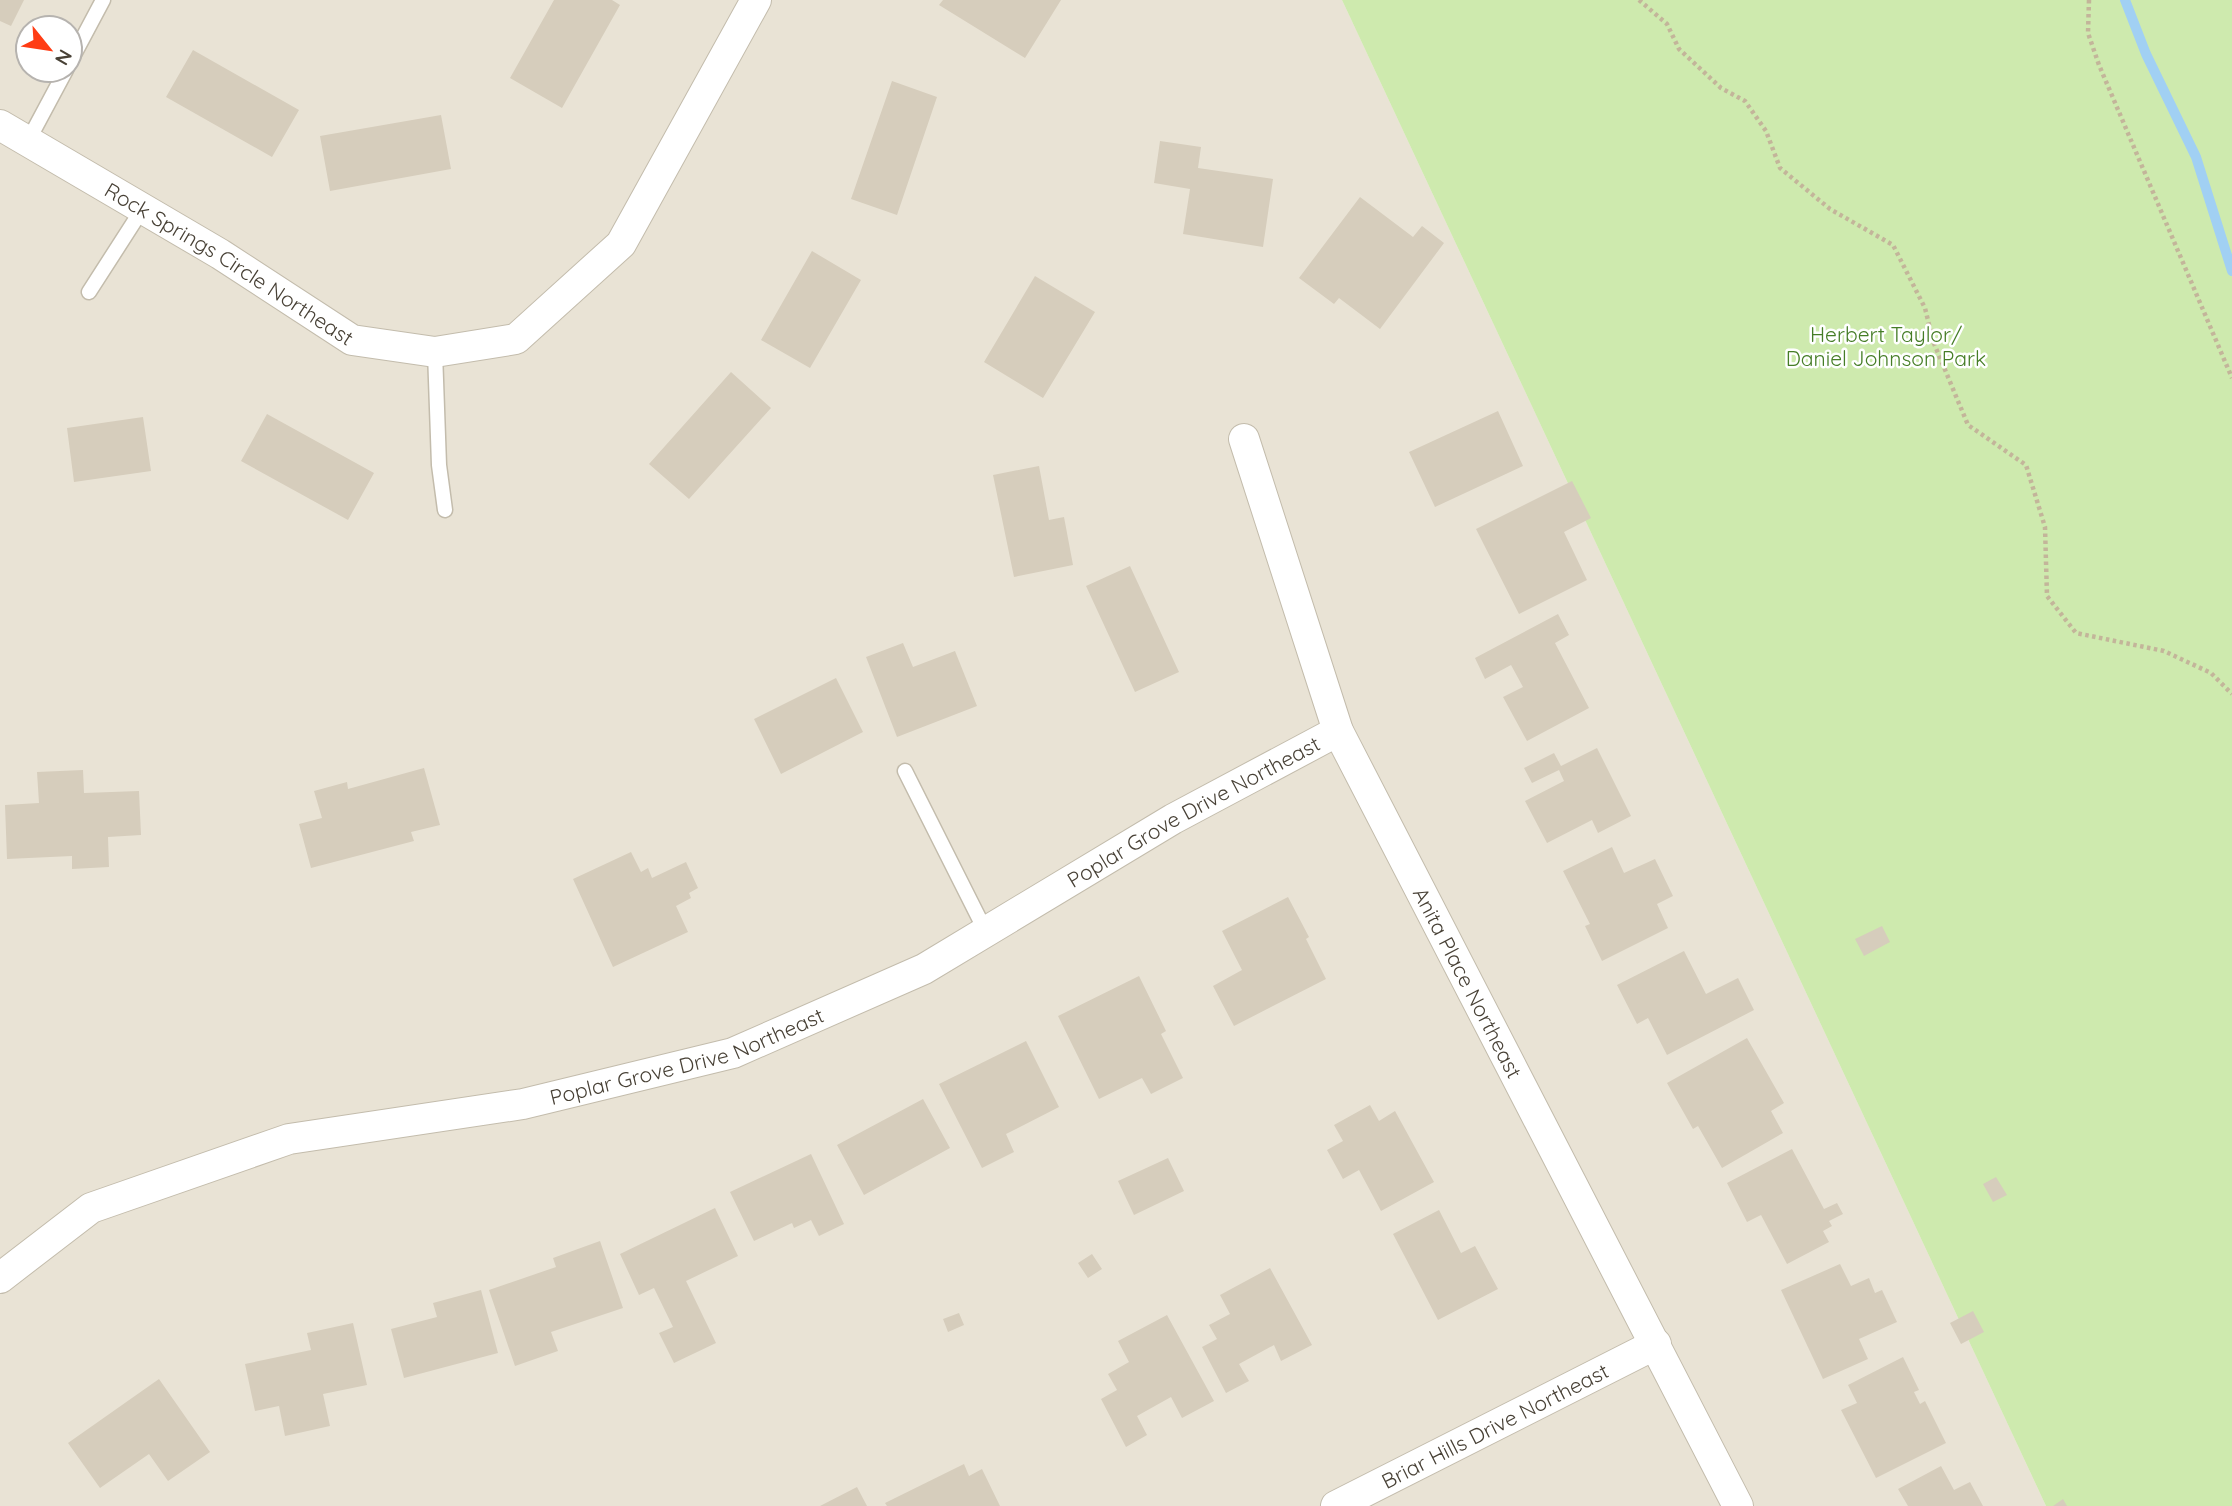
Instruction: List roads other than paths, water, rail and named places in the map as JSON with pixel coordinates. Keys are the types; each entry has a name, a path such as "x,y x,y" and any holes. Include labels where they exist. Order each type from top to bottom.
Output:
{"street":[{"name":"Rock Springs Circle Northeast","path":"0,125 220,254 352,340 435,352 516,339 621,244 756,0"},
{"name":"Anita Place Northeast","path":"1244,439 1338,731 1738,1506"},
{"name":"Poplar Grove Drive Northeast","path":"0,1278 91,1208 289,1139 523,1104 733,1053 924,969 1172,819 1338,731"},
{"name":"Briar Hills Drive Northeast","path":"1336,1506 1656,1344"}],"lane":[{"path":"84,36 103,0"},
{"path":"28,141 58,84"},
{"path":"89,292 143,208"},
{"path":"435,352 439,465 445,510"},
{"path":"905,771 986,932"}],"waterway":[{"path":"2125,0 2146,54 2196,157 2232,271"}],"park label":[{"name":"Herbert Taylor/ Daniel Johnson Park","path":"1886,346"}]}
